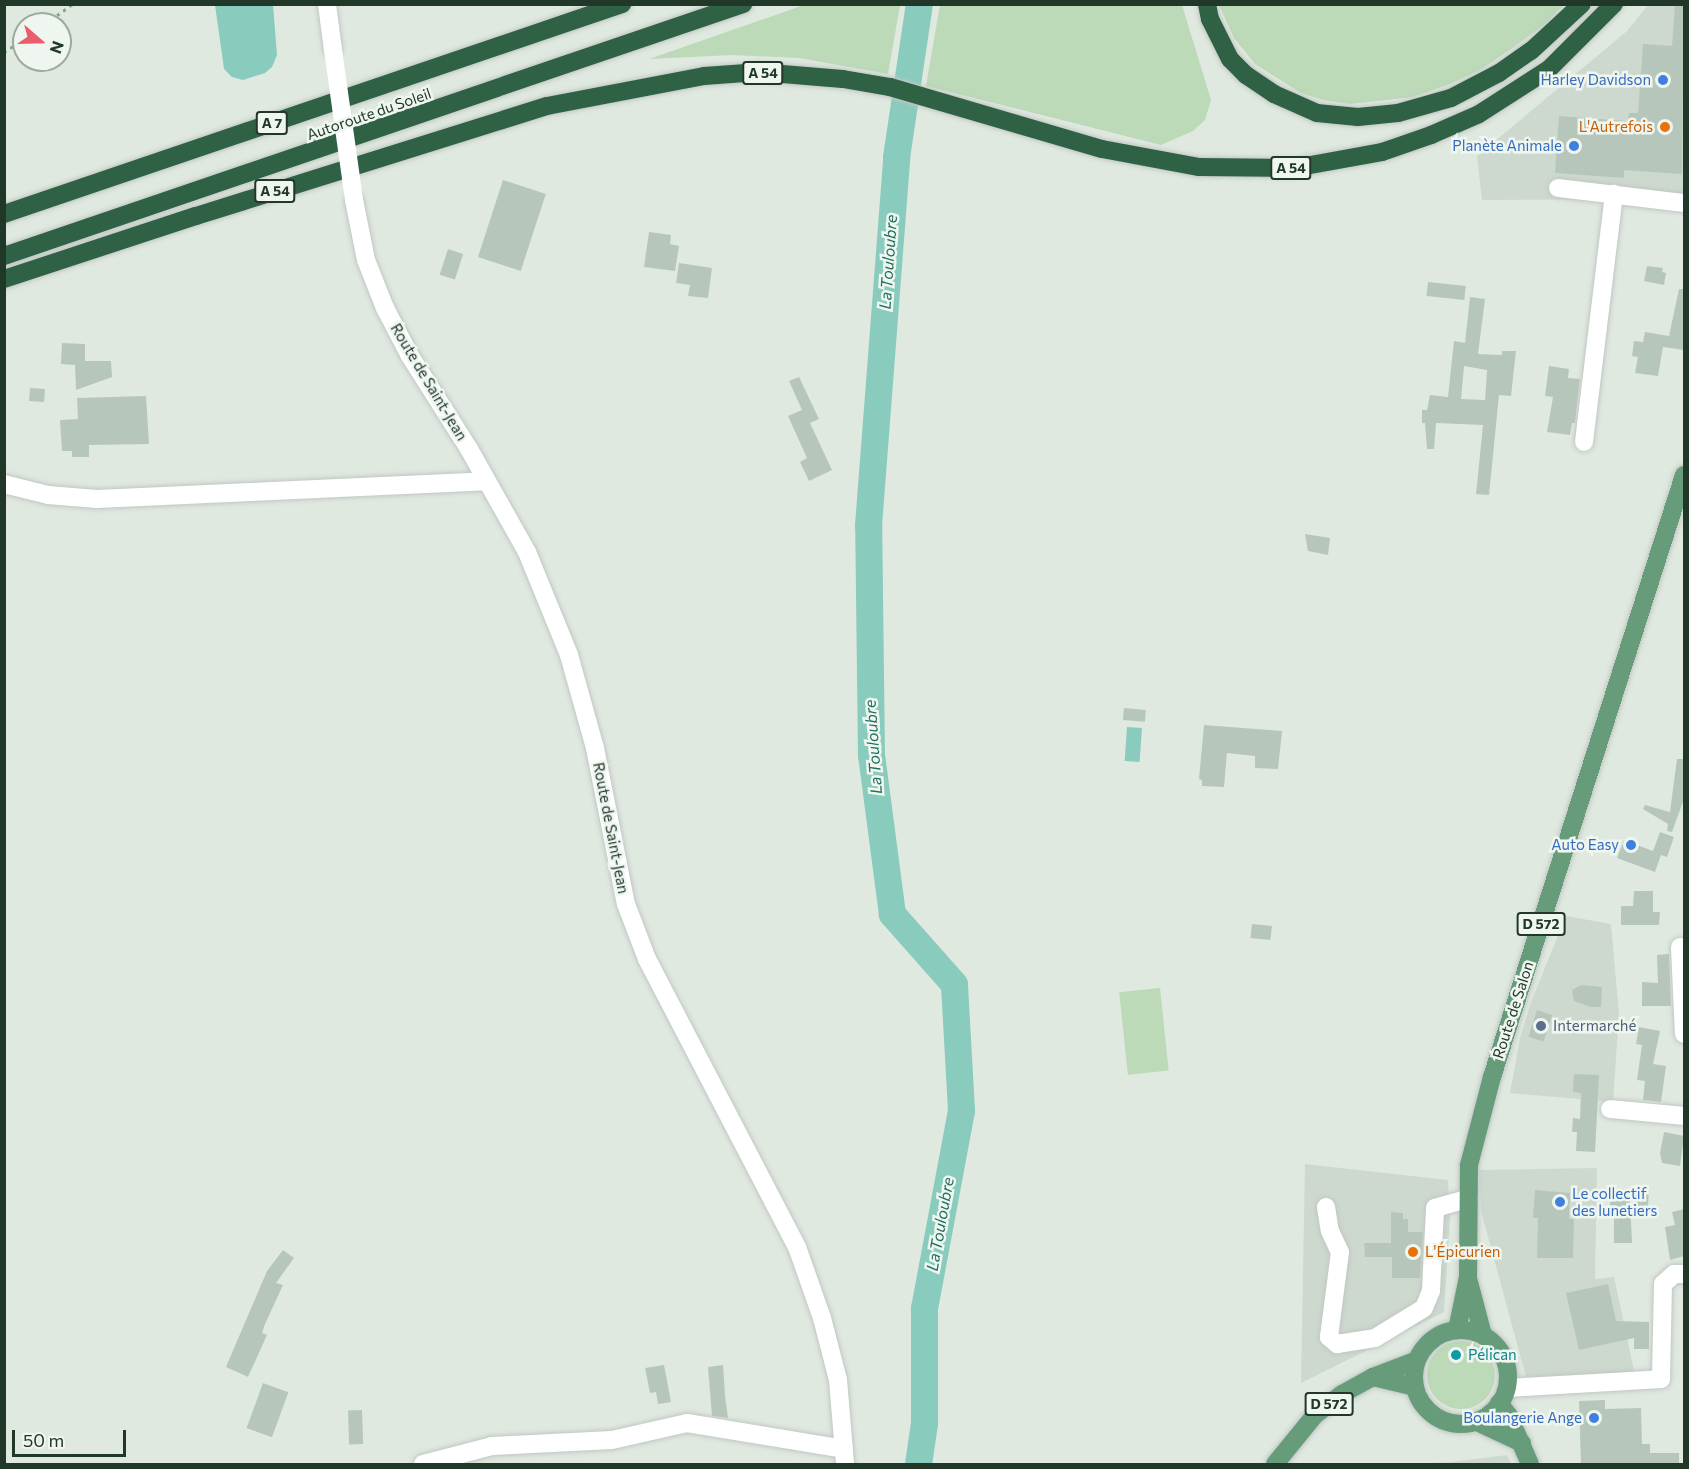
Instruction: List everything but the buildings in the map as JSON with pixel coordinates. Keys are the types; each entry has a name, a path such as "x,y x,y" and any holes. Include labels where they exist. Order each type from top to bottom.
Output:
{"highway":[{"name":"Autoroute du Soleil","path":"4,214 622,4"},
{"name":"Autoroute du Soleil","path":"4,256 743,4"},
{"path":"1207,4 1210,19 1230,59 1246,75 1274,94 1317,113 1358,117 1398,113 1451,98 1490,78 1531,51 1582,4"},
{"name":"A 54","path":"4,279 547,106 704,76 748,73 843,79 929,97 1102,149 1199,166 1294,168 1382,152 1431,135 1479,114 1549,69 1614,4"}],"main road":[{"name":"Route de Salon","path":"1457,1330 1468,1277 1469,1166 1492,1077 1683,481"},
{"name":"Route de Salon","path":"1468,1277 1483,1335"},
{"path":"1457,1330 1483,1335 1495,1344 1504,1358 1508,1373 1503,1396 1489,1414 1475,1421 1460,1424 1444,1421 1431,1413 1421,1402 1415,1387 1414,1374 1417,1360 1432,1339 1457,1330"},
{"name":"D 572","path":"1275,1464 1315,1415 1342,1394 1373,1377 1417,1360"},
{"path":"1373,1377 1415,1387"},
{"path":"1503,1396 1509,1416 1530,1464"},
{"path":"1475,1421 1522,1443"}],"street":[{"name":"Route de Saint-Jean","path":"327,4 354,200 366,260 385,308 410,356 487,481 526,552 569,655 595,748 626,904 647,959 797,1246 822,1318 838,1380 844,1457"},
{"path":"1558,188 1684,203"},
{"path":"1584,442 1614,194"},
{"path":"4,484 48,495 97,499 487,481"},
{"path":"1680,947 1684,1034"},
{"path":"1610,1109 1684,1116"},
{"path":"1326,1207 1330,1231 1340,1252 1329,1337 1337,1344 1375,1338 1424,1308 1431,1290 1435,1208 1469,1198"},
{"path":"1503,1396 1661,1379 1663,1284 1674,1274 1684,1274"},
{"path":"423,1464 492,1446 612,1440 687,1423 844,1457"}],"shaded area":[{"path":"1648,5 1684,5 1684,199 1482,200 1477,156 1627,31"},
{"path":"1566,916 1611,924 1619,1014 1613,1102 1510,1093 1520,1038 1531,1002"},
{"path":"1305,1164 1448,1180 1450,1218 1444,1312 1301,1383"},
{"path":"1597,1168 1595,1279 1614,1277 1635,1375 1526,1377 1481,1211 1479,1170"},
{"path":"1507,1455 1511,1464 1419,1464 1451,1462"}],"green space":[{"path":"1219,4 1563,5 1545,24 1514,47 1480,70 1450,84 1413,97 1350,104 1323,100 1301,93 1255,64 1234,38"},
{"path":"804,5 900,5 888,74 799,58 732,55 649,59"},
{"path":"940,5 1182,5 1211,100 1205,120 1193,131 1161,145 926,86"},
{"path":"1160,988 1169,1071 1128,1075 1119,992"},
{"path":"1454,1341 1468,1341 1480,1346 1490,1356 1495,1375 1490,1394 1480,1404 1468,1409 1454,1409 1442,1404 1432,1394 1427,1382 1427,1368 1432,1356 1442,1346"}],"water":[{"path":"215,5 273,5 277,55 272,67 265,73 243,80 232,77 224,69"},
{"path":"1127,727 1142,728 1140,762 1125,761"}],"waterway":[{"name":"La Touloubre","path":"918,1464 924,1423 924,1308 961,1110 954,984 892,914 871,755 868,525 896,157 919,4"}],"place":[{"name":"Harley Davidson","path":"1663,80"},
{"name":"L'Autrefois","path":"1665,127"},
{"name":"Planète Animale","path":"1574,146"},
{"name":"Auto Easy","path":"1631,845"},
{"name":"Intermarché","path":"1541,1026"},
{"name":"Le collectif des lunetiers","path":"1560,1202"},
{"name":"L'Épicurien","path":"1413,1252"},
{"name":"Pélican","path":"1456,1355"},
{"name":"Boulangerie Ange","path":"1594,1418"}]}
